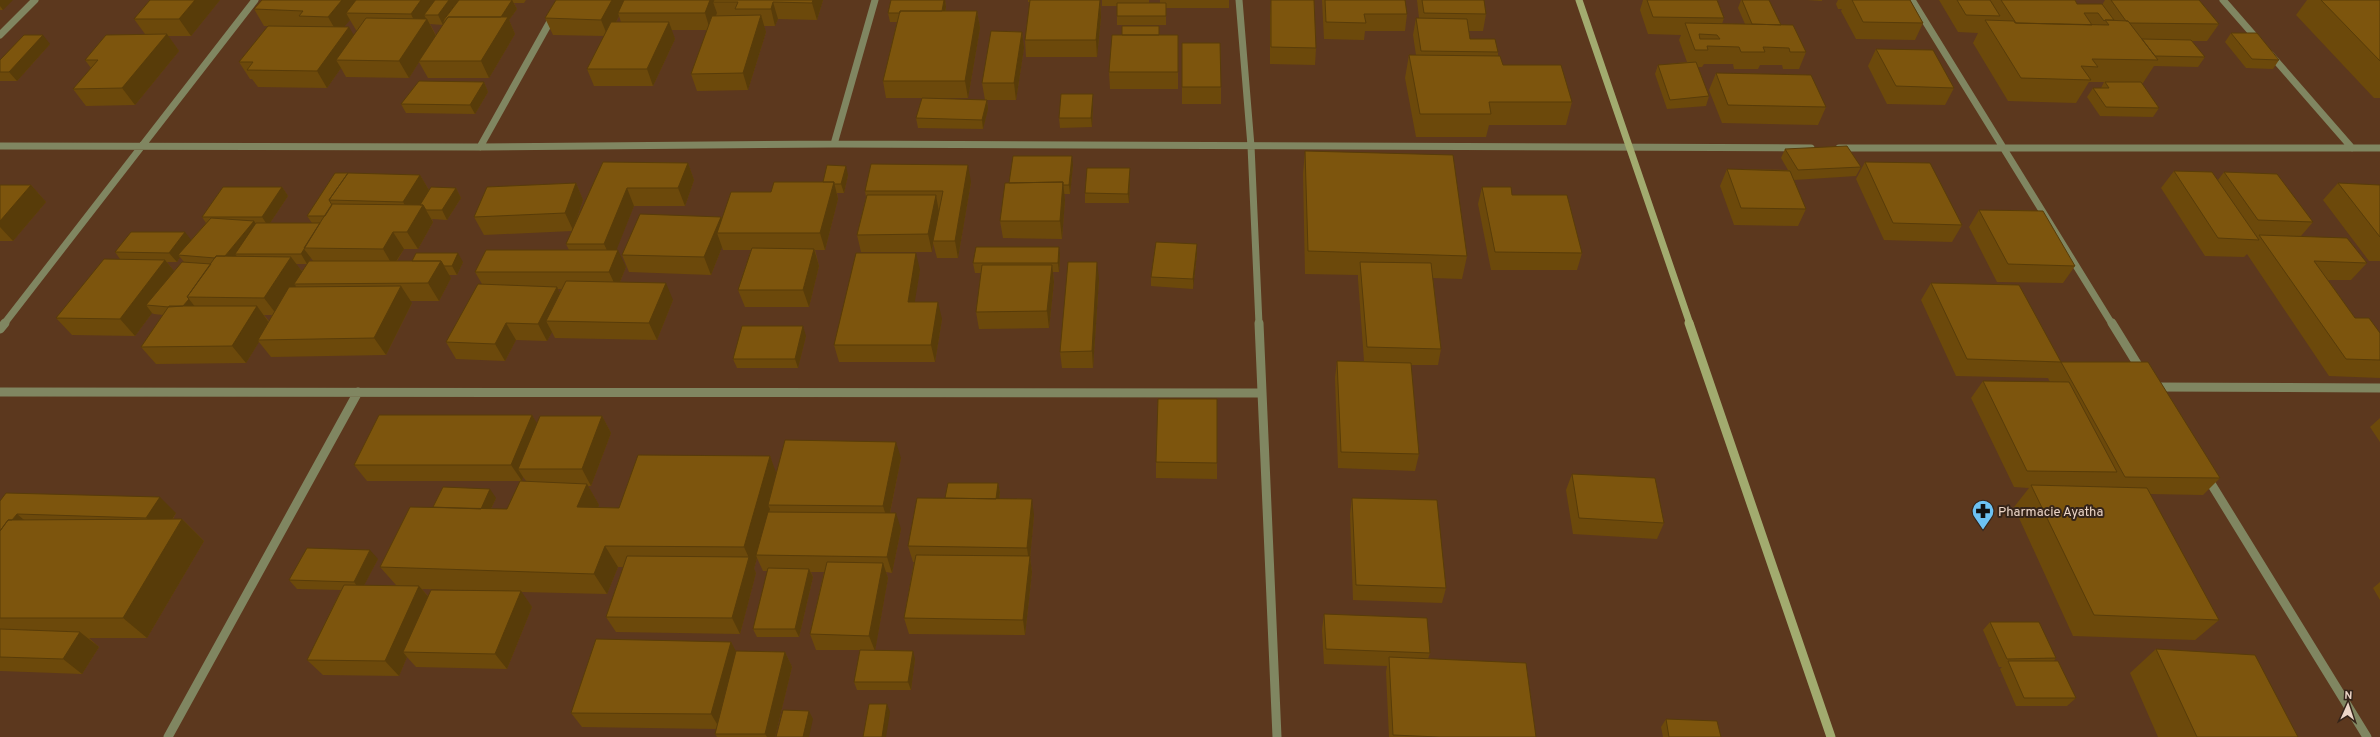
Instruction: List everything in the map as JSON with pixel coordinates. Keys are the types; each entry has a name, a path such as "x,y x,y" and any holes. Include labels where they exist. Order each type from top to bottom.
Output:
{"street":[{"path":"0,35 35,0"},
{"path":"0,330 144,146 255,0"},
{"path":"480,147 562,0"},
{"path":"834,144 875,0"},
{"path":"1239,0 1251,146 1277,737"},
{"path":"1579,0 1830,737"},
{"path":"1912,0 2153,390 2380,388"},
{"path":"2223,0 2352,148"},
{"path":"0,146 480,147 834,144 1821,148"},
{"path":"1829,148 2380,148"},
{"path":"0,392 1262,393"},
{"path":"168,737 358,392"},
{"path":"2201,468 2367,737"}],"building":[{"path":"150,0 195,0 179,19 134,19"},
{"path":"262,0 342,0 328,17 299,16 303,11 254,9"},
{"path":"356,0 421,0 411,14 346,13"},
{"path":"435,0 449,0 438,15 424,15"},
{"path":"459,0 512,0 501,17 448,17 445,21 443,21"},
{"path":"556,0 612,0 601,20 545,18"},
{"path":"624,0 710,0 705,13 618,13"},
{"path":"714,0 813,0 812,3 773,2 771,9 735,9 738,2 713,2"},
{"path":"891,0 944,0 942,11 900,11 900,13 888,13"},
{"path":"1030,0 1100,0 1096,40 1025,40"},
{"path":"1271,0 1314,0 1316,48 1271,47"},
{"path":"1325,0 1405,0 1407,14 1364,14 1366,23 1326,22"},
{"path":"1422,0 1484,0 1486,14 1424,13"},
{"path":"1647,0 1717,0 1724,18 1653,17"},
{"path":"1742,0 1769,0 1781,25 1752,24"},
{"path":"1852,0 1910,0 1923,23 1863,22"},
{"path":"1957,0 1990,0 2000,16 1966,15"},
{"path":"2001,0 2075,0 2077,4 2102,4 2114,20 2104,21 2098,13 2084,13 2092,25 2016,23"},
{"path":"2111,0 2199,0 2219,24 2130,23 2126,21"},
{"path":"2321,0 2380,0 2380,61"},
{"path":"1117,3 1166,3 1166,16 1117,16"},
{"path":"900,11 977,11 965,81 883,81"},
{"path":"761,15 743,73 691,74 712,16"},
{"path":"448,17 508,17 481,61 419,61"},
{"path":"366,18 427,19 399,61 336,60"},
{"path":"1416,18 1467,19 1470,39 1495,39 1498,52 1421,51"},
{"path":"1985,20 2014,21 2015,23 2109,25 2105,20 2128,21 2158,60 2092,59 2098,67 2081,66 2091,80 2021,78"},
{"path":"611,22 669,22 647,69 587,69"},
{"path":"1685,23 1793,25 1806,52 1790,52 1789,48 1763,47 1765,52 1741,52 1739,47 1707,46 1708,50 1695,50","holes":["1699,34 1717,35 1720,39 1700,39"]},
{"path":"268,26 349,27 317,71 247,70 253,62 239,62"},
{"path":"1122,26 1159,26 1159,35 1122,35"},
{"path":"991,31 1022,32 1014,83 982,83"},
{"path":"2231,33 2257,33 2279,60 2252,59"},
{"path":"167,34 122,88 73,89 98,60 85,60 106,35"},
{"path":"24,35 43,35 9,72 0,72 0,60"},
{"path":"1112,35 1178,35 1178,72 1109,72"},
{"path":"2142,39 2191,40 2205,57 2155,56"},
{"path":"1182,43 1220,43 1221,87 1182,87"},
{"path":"1876,49 1933,50 1954,88 1896,86"},
{"path":"1409,55 1500,56 1503,65 1561,65 1572,102 1489,102 1491,114 1420,114"},
{"path":"1696,62 1709,96 1670,100 1658,65"},
{"path":"1716,73 1811,75 1826,107 1728,105"},
{"path":"419,81 484,82 470,105 401,104"},
{"path":"2105,82 2141,82 2159,108 2106,107 2093,88 2109,88"},
{"path":"1061,94 1093,94 1091,118 1059,118"},
{"path":"922,98 987,100 982,120 916,118"},
{"path":"1847,146 1861,167 1798,170 1785,149"},
{"path":"1305,151 1453,155 1467,256 1308,251"},
{"path":"1013,156 1072,156 1069,185 1063,185 1063,182 1009,183"},
{"path":"603,162 688,163 678,188 627,188 604,244 566,244"},
{"path":"1865,162 1930,163 1962,225 1893,223"},
{"path":"871,164 968,165 955,241 933,241 943,191 865,191"},
{"path":"827,165 846,166 841,184 834,184 834,182 823,182"},
{"path":"1087,168 1130,168 1128,194 1085,193"},
{"path":"1727,169 1790,171 1806,209 1741,208"},
{"path":"2174,171 2212,172 2259,240 2218,238"},
{"path":"2224,172 2277,174 2313,222 2258,220"},
{"path":"335,173 348,173 329,200 332,205 325,216 307,216"},
{"path":"348,173 420,175 403,202 329,200"},
{"path":"774,182 834,182 820,233 717,233 731,192 771,192"},
{"path":"1063,182 1060,221 1000,221 1005,183"},
{"path":"576,183 565,213 474,217 487,187"},
{"path":"2338,183 2380,185 2380,237"},
{"path":"0,185 31,185 0,221"},
{"path":"223,187 282,187 262,217 202,217"},
{"path":"431,187 456,188 442,210 426,210 423,205 420,205"},
{"path":"1482,187 1511,187 1512,195 1567,195 1582,253 1495,252"},
{"path":"867,195 936,195 928,234 857,235"},
{"path":"332,204 423,205 407,232 393,232 383,249 304,248"},
{"path":"1979,210 2043,211 2075,266 2008,264"},
{"path":"640,214 721,217 704,257 622,255"},
{"path":"211,218 254,221 225,256 216,256 215,258 178,255"},
{"path":"256,223 320,223 301,254 235,254"},
{"path":"131,232 185,232 169,253 115,252"},
{"path":"2259,235 2347,238 2367,263 2314,261 2355,318 2369,318 2380,333 2380,360 2346,359"},
{"path":"1156,242 1197,244 1193,279 1151,277"},
{"path":"976,247 1059,247 1058,263 973,263"},
{"path":"752,248 814,249 803,290 738,290"},
{"path":"486,250 618,250 609,272 475,272"},
{"path":"416,253 458,253 452,266 444,266 441,261 412,261"},
{"path":"856,253 916,253 908,302 938,302 931,345 834,345"},
{"path":"216,256 291,257 264,298 187,297"},
{"path":"104,259 165,260 120,319 56,318"},
{"path":"309,261 441,261 428,283 294,284"},
{"path":"182,262 211,264 187,297 189,299 183,306 169,307 146,305"},
{"path":"1068,262 1097,262 1092,351 1060,352"},
{"path":"1360,262 1431,263 1441,349 1367,347"},
{"path":"982,265 1052,265 1047,311 976,312"},
{"path":"566,281 666,283 649,323 546,321"},
{"path":"1931,283 2019,285 2061,362 1967,359"},
{"path":"478,284 557,287 538,324 506,323 495,344 446,342"},
{"path":"401,286 374,338 258,340 289,287"},
{"path":"169,306 257,306 232,346 141,347"},
{"path":"742,326 803,326 795,359 733,359"},
{"path":"1337,361 1411,363 1419,454 1341,452"},
{"path":"2061,362 2148,362 2220,478 2125,477"},
{"path":"1983,381 2069,382 2117,472 2027,471"},
{"path":"1158,399 1217,399 1217,463 1156,462"},
{"path":"379,415 532,415 511,465 354,465"},
{"path":"540,416 602,416 582,469 518,469"},
{"path":"785,440 896,442 883,506 768,505"},
{"path":"638,455 770,456 744,547 605,546 594,574 380,567 410,507 507,509 520,481 587,484 577,507 619,508"},
{"path":"1572,474 1655,478 1664,523 1579,518"},
{"path":"948,483 998,483 996,499 945,498"},
{"path":"2031,485 2147,488 2219,620 2094,615"},
{"path":"443,487 490,489 481,509 433,507"},
{"path":"6,493 160,497 146,518 17,514 12,520 8,520 0,531 0,501"},
{"path":"917,498 1032,499 1027,548 908,546"},
{"path":"1352,498 1437,500 1446,588 1356,585"},
{"path":"768,512 896,513 887,557 756,555"},
{"path":"182,519 123,618 0,618 0,531 8,520"},
{"path":"307,548 370,550 354,582 289,580"},
{"path":"916,555 1030,556 1023,620 904,618"},
{"path":"627,556 749,557 732,618 606,617"},
{"path":"827,562 883,563 869,636 810,634"},
{"path":"768,568 809,569 795,629 753,629"},
{"path":"344,585 419,586 385,661 307,660"},
{"path":"431,590 521,591 495,654 403,652"},
{"path":"1324,614 1427,618 1430,653 1326,649"},
{"path":"1990,622 2039,622 2056,658 2007,659"},
{"path":"0,629 80,632 63,659 0,657"},
{"path":"596,639 731,642 711,714 571,713"},
{"path":"2156,649 2255,655 2298,737 2197,737"},
{"path":"860,650 913,651 908,682 854,682"},
{"path":"736,651 785,652 765,734 715,734"},
{"path":"1389,657 1526,663 1536,737 1439,737 1393,735"},
{"path":"2008,661 2058,661 2076,698 2024,698"},
{"path":"869,704 887,704 882,737 863,737"},
{"path":"783,710 809,711 803,737 776,737"},
{"path":"1666,719 1717,721 1721,737 1669,737"}],"place":[{"name":"Pharmacie Ayatha","path":"1983,530"}]}
